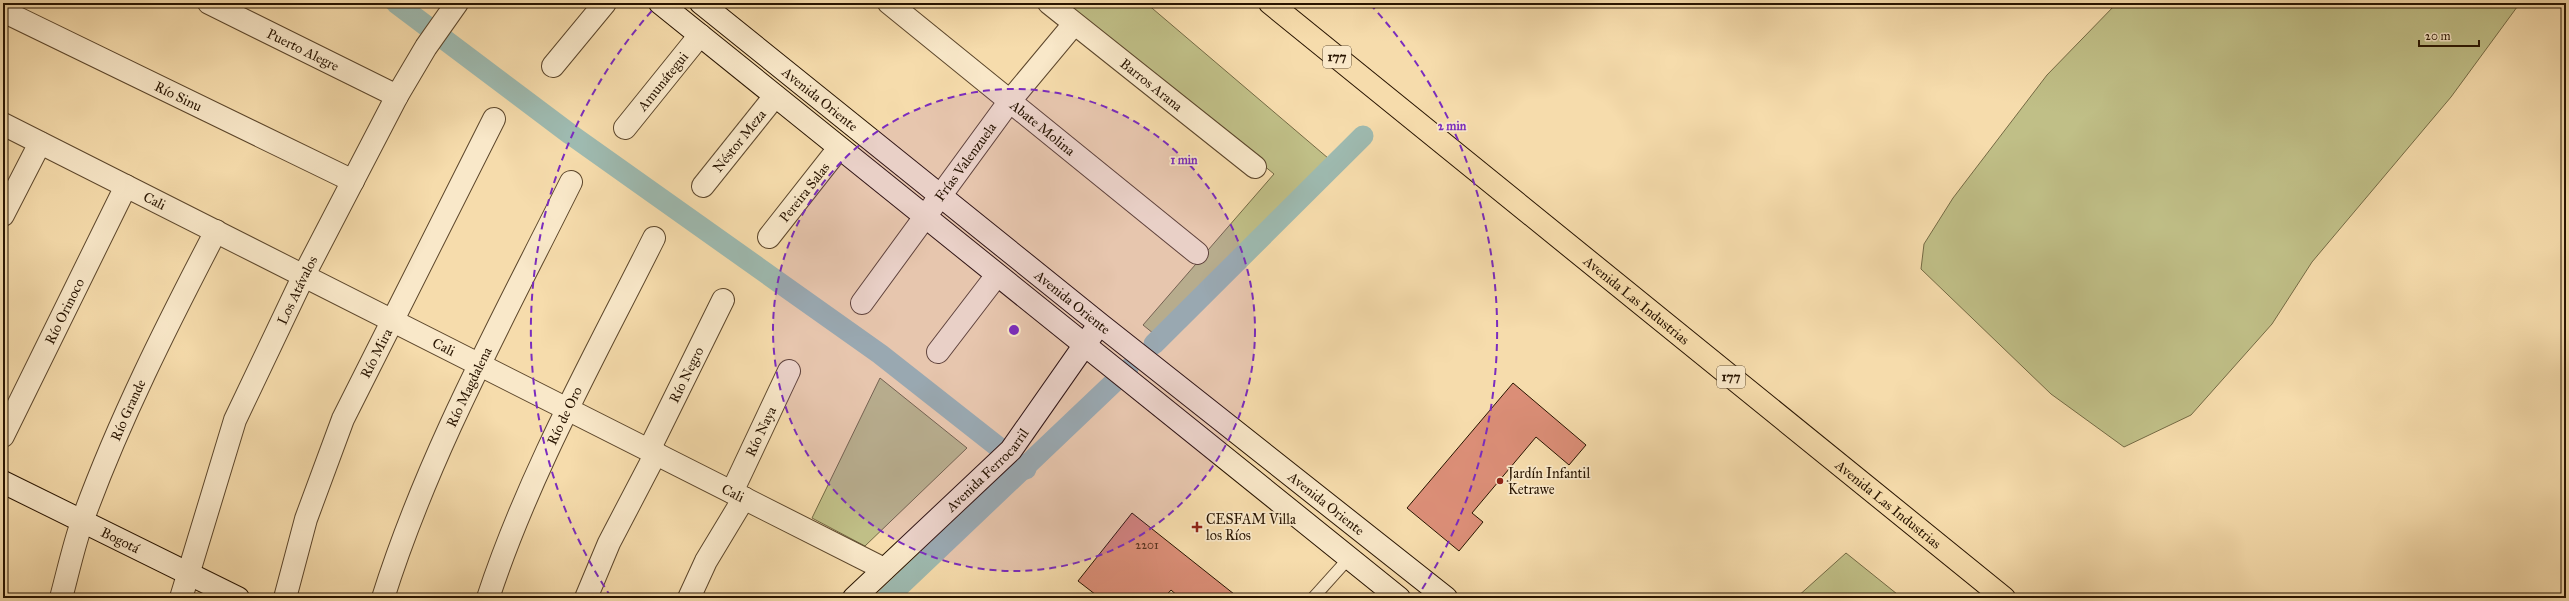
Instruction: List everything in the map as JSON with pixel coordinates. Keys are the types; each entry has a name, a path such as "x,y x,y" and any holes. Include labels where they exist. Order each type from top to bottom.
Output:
{"main road":[{"name":"Avenida Las Industrias","path":"1270,3 1404,110 2004,598"}],"street":[{"name":"Los Atávalos","path":"181,598 236,420 304,275 397,96 426,47 457,3"},
{"path":"553,66 605,3"},
{"name":"Avenida Oriente","path":"660,3 1399,598"},
{"name":"Avenida Oriente","path":"702,3 1101,325 1446,598"},
{"name":"Abate Molina","path":"889,3 1196,253"},
{"name":"Barros Arana","path":"1048,3 1255,167"},
{"name":"Puerto Alegre","path":"223,6 397,96"},
{"name":"Río Sinu","path":"3,11 353,181"},
{"name":"Frías Valenzuela","path":"862,303 926,218 940,195 1009,102 1074,24"},
{"name":"Amunátegui","path":"625,128 700,35"},
{"name":"Néstor Meza","path":"704,186 775,96"},
{"name":"Río Mira","path":"285,598 291,568 323,470 343,419 494,119"},
{"name":"Cali","path":"3,124 884,569"},
{"path":"3,215 40,143"},
{"name":"Pereira Salas","path":"769,237 839,148"},
{"name":"Río Magdalena","path":"383,598 414,506 453,418 481,365 571,182"},
{"name":"Río Orinoco","path":"3,436 126,186"},
{"name":"Río Grande","path":"61,598 82,520 145,373 216,231"},
{"name":"Río de Oro","path":"488,598 526,497 654,238"},
{"path":"938,352 997,275"},
{"name":"Río Negro","path":"586,598 609,543 723,300"},
{"name":"Avenida Ferrocarril","path":"854,598 1011,450 1084,345 1101,325"},
{"name":"Río Naya","path":"689,598 738,495 789,371"},
{"name":"Bogotá","path":"3,482 238,598"}],"lane":[{"path":"1312,598 1349,558"}],"shaded area":[{"path":"1065,3 1146,3 1335,164 1159,338 1143,325 1274,174"},
{"path":"2117,3 2520,3 2451,97 2312,262 2272,324 2191,415 2124,447 2051,394 1921,269 1924,244 1953,198 2047,75"},
{"path":"880,378 967,448 865,546 812,518"},
{"path":"1846,553 1902,598 1796,598"}],"building":[{"path":"1513,383 1586,445 1569,465 1536,437 1472,513 1483,522 1459,551 1407,508"},
{"path":"1132,513 1239,598 1180,598 1171,590 1164,598 1100,598 1078,581"}],"waterway":[{"path":"396,3 570,134 880,354 1026,469"},
{"path":"1154,344 1363,136"},
{"path":"887,598 1128,369"}],"place":[{"name":"Jardín Infantil Ketrawe","path":"1500,481"},
{"name":"CESFAM Villa los Ríos","path":"1197,527"}]}
